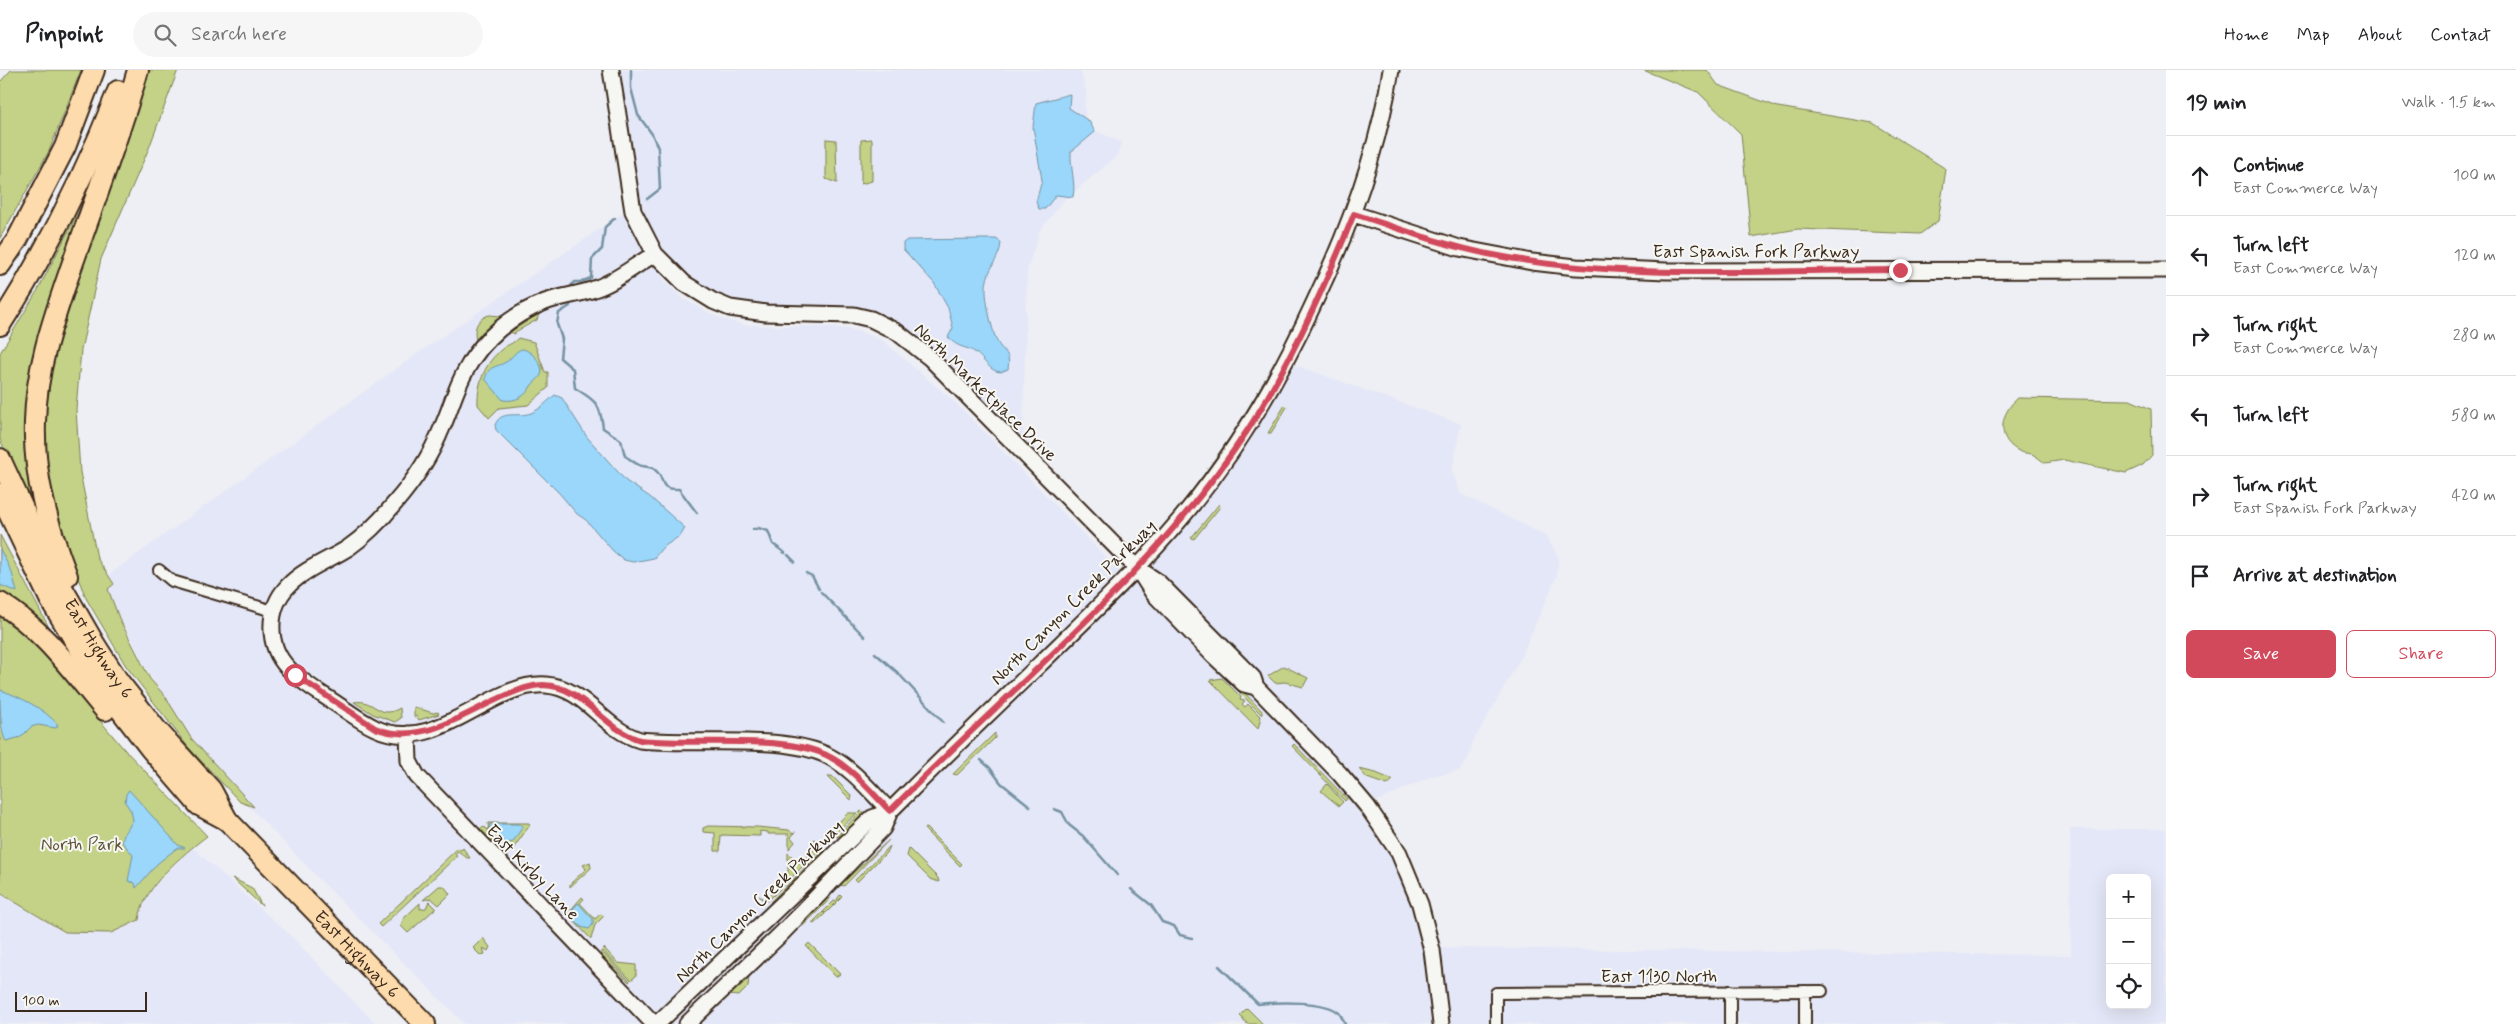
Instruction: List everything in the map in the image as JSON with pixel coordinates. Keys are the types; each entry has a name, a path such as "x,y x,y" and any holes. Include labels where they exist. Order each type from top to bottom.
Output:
{"highway":[{"path":"0,265 16,240 65,147 94,70"},
{"path":"0,325 40,261 72,199 106,123 126,70"},
{"path":"95,645 89,623 68,578 47,519 36,460 36,404 38,383 50,331 138,70"},
{"name":"East Highway 6","path":"0,459 50,568 118,681 155,728 211,790 227,820 426,1024"},
{"name":"East Highway 6","path":"0,494 33,567 72,639 103,687 150,748 198,805 227,820"},
{"path":"0,603 22,618 44,637 127,736 150,748"}],"street":[{"name":"North Marketplace Drive","path":"611,70 633,211 655,254 684,282 713,301 730,308 766,314 854,315 871,319 897,332 930,358 1137,568 1153,593 1214,655 1244,684 1256,687"},
{"name":"North Canyon Creek Parkway","path":"656,1024 872,818 890,811 1137,568 1184,515 1248,430 1286,362 1354,214 1383,115 1391,70"},
{"name":"East Spanish Fork Parkway","path":"1354,214 1459,248 1514,259 1576,267 1666,271 2166,270"},
{"path":"655,254 595,289 561,297 534,307 495,333 466,369 441,432 421,469 406,490 388,512 350,546 294,580 279,597 273,611 272,625 275,646 286,666 295,675 375,728 388,732 408,734 432,730 527,686 558,687 581,698 601,718 621,733 640,740 790,745 819,752 846,768 890,811"},
{"name":"North Marketplace Drive","path":"1137,568 1157,581 1253,678 1256,687 1340,774 1367,806 1399,853 1420,904 1432,950 1441,1024"},
{"path":"159,570 172,581 273,611"},
{"name":"East Kirby Lane","path":"408,734 409,761 417,776 656,1024"},
{"name":"North Canyon Creek Parkway","path":"688,1024 782,933 884,828 890,811"},
{"path":"701,1011 700,1000 725,971 727,958"},
{"path":"1730,991 1730,1024"},
{"path":"1805,991 1805,1024"},
{"name":"East 1130 North","path":"1496,1024 1496,993 1822,991"}],"shaded area":[{"path":"618,70 1080,70 1086,91 1084,125 1122,143 1116,157 1063,201 1040,230 1027,270 1023,438 923,340 903,326 875,312 850,305 765,306 736,303 710,292 677,270 654,240 641,211"},
{"path":"623,213 666,283 684,299 715,316 744,325 833,327 858,331 882,340 958,405 1127,579 1231,453 1286,362 1461,424 1452,471 1461,494 1546,536 1559,558 1556,578 1519,661 1473,742 1468,759 1459,771 1432,776 1367,806 1425,891 1442,948 2071,955 2070,829 2166,829 2166,1024 465,1024 320,880 183,738 100,581 414,356"},
{"path":"192,847 288,933 376,1024 0,1024 0,893 65,932 140,907 152,888"}],"green space":[{"path":"11,70 81,70 49,151 0,238 0,82"},
{"path":"149,70 178,70 149,148 101,259 81,350 76,409 80,472 97,558 114,584 108,589 119,618 150,679 165,696 191,738 254,807 240,802 188,747 126,666 87,600 65,547 52,501 45,437 46,410 52,368 64,317"},
{"path":"1643,70 1707,70 1718,85 1778,107 1873,123 1946,169 1938,221 1920,234 1798,229 1751,237 1741,134 1698,92"},
{"path":"826,139 836,140 837,183 826,179"},
{"path":"872,139 872,181 861,184 861,140"},
{"path":"85,199 35,346 29,373 25,409 25,442 36,525 0,439 0,353 39,288"},
{"path":"539,314 537,320 515,332 515,334 510,332"},
{"path":"489,315 502,316 476,341 475,332 477,325 481,319"},
{"path":"518,338 534,342 545,372 548,372 548,388 528,405 499,408 489,418 478,405 479,389 483,374 496,355"},
{"path":"2018,398 2130,400 2151,409 2152,455 2143,465 2126,473 2064,460 2045,463 2032,454 2019,451 2010,445 2005,438 2003,432 2004,417"},
{"path":"1285,405 1287,407 1271,433 1268,433"},
{"path":"1219,504 1220,507 1194,539 1191,538"},
{"path":"0,535 53,635 0,595"},
{"name":"North Park","path":"0,611 17,623 74,684 87,705 123,748 207,836 175,862 155,884 147,896 139,920 111,933 65,932 0,893"},
{"path":"1284,666 1308,678 1303,687 1285,682 1275,683 1268,676"},
{"path":"1222,678 1241,697 1240,700 1245,701 1242,704 1245,707 1248,704 1261,717 1258,729 1210,680"},
{"path":"1225,678 1230,678 1262,711 1262,715"},
{"path":"354,702 367,703 387,712 400,708 401,718 395,722 373,714"},
{"path":"414,707 433,713 438,712 439,714 419,720 416,716 414,717"},
{"path":"995,733 995,738 957,775 953,774"},
{"path":"1294,744 1347,799 1345,801 1292,746"},
{"path":"1359,769 1393,780 1387,785 1367,778"},
{"path":"832,776 852,796 851,800 828,777"},
{"path":"1327,784 1343,802 1339,806 1321,791"},
{"path":"861,811 864,812 856,823 844,834 836,837"},
{"path":"848,813 857,813 830,838 830,831"},
{"path":"488,823 529,823 530,825 510,853 489,832"},
{"path":"708,826 789,830 792,833 796,832 791,837 795,842 789,849 789,834 768,834 768,832 760,831 760,836 721,835 720,851 715,851 715,833 703,832 703,828"},
{"path":"482,827 486,828 508,855 505,855 480,829"},
{"path":"926,828 962,864 960,866 924,829"},
{"path":"814,839 821,844 820,849 765,902 759,896 765,900 781,884 782,874 788,874 788,853 800,863 818,846"},
{"path":"889,840 844,886 840,885"},
{"path":"890,846 888,851 857,882 855,880"},
{"path":"458,848 461,850 463,848 470,858 467,858 458,851 455,854 457,856 381,927 378,924"},
{"path":"824,849 821,856 797,882 783,895 770,902"},
{"path":"909,849 938,878 939,882 930,879 907,856"},
{"path":"590,862 591,868 570,887 570,884 586,869 583,865"},
{"path":"232,878 252,888 262,906"},
{"path":"439,886 444,886 450,894 439,905 431,898 423,900"},
{"path":"830,895 830,899 803,926 799,925"},
{"path":"840,895 842,897 826,913 823,912"},
{"path":"582,897 584,899 580,903 595,919 600,914 604,916 595,925 591,939 567,914"},
{"path":"429,901 436,908 408,933 401,926 403,919 420,903 420,909 426,908"},
{"path":"823,912 825,914 814,924 812,923"},
{"path":"483,938 490,947 488,951 483,948 485,954 480,955 473,948"},
{"path":"809,943 840,974 836,977 806,946"},
{"path":"604,948 618,963 636,965 636,976 631,980 602,950"},
{"path":"601,951 630,981 629,982 601,955"},
{"path":"749,975 748,987 739,996 728,995"},
{"path":"1247,1008 1263,1024 1247,1024 1240,1015"}],"water":[{"path":"1070,94 1069,108 1089,121 1095,132 1071,152 1073,197 1056,195 1045,209 1039,209 1036,202 1042,180 1033,127 1036,103"},
{"path":"996,239 1001,242 1000,248 990,271 986,293 994,334 998,344 1007,355 1009,363 1008,369 1001,372 994,370 976,353 955,344 948,337 953,328 948,308 934,283 903,249 903,243 907,240"},
{"path":"522,349 529,352 539,363 542,371 541,375 523,395 512,400 503,400 485,379 488,371 506,362 517,351"},
{"path":"555,395 562,398 587,437 626,481 650,497 685,528 681,535 662,548 654,558 633,562 624,560 613,551 586,520 577,514 560,494 496,430 495,425 501,417 531,413"},
{"path":"0,549 12,573 17,592 0,585"},
{"path":"0,690 31,704 53,719 58,725 56,728 38,725 31,727 21,737 6,741 1,725"},
{"path":"129,790 178,845 185,848 177,848 158,863 136,888 135,883 128,881 133,855 122,842 133,820 131,811 125,802 126,794"},
{"path":"490,824 519,824 523,826 513,842 507,843 490,831"},
{"path":"578,903 593,919 593,924 589,929 581,927 569,914"}],"waterway":[{"path":"631,70 631,88 638,115 652,134 658,148 660,189 647,199"},
{"path":"571,286 574,282 591,278 592,259 602,249 605,227 615,218"},
{"path":"570,306 559,313 557,324 562,339 560,358 573,369 575,388 592,400 598,407 603,428 621,440 625,456 639,465 651,467 658,472 664,485 667,488 679,489 697,513"},
{"path":"758,528 768,531 773,544 785,553"},
{"path":"788,555 795,562"},
{"path":"806,573 812,576 819,589"},
{"path":"821,592 865,637"},
{"path":"875,653 898,673 943,722"},
{"path":"981,760 990,768 1001,783 1030,806"},
{"path":"1054,809 1062,812 1069,825 1083,836 1117,875"},
{"path":"1131,889 1151,905 1162,922 1174,926 1180,935 1192,938"},
{"path":"1219,966 1258,1004 1300,1003 1323,1006 1339,1013 1345,1024"}],"route":[{"path":"295,675 362,721 375,728 396,734 419,733 432,730 527,686 545,685 558,687 581,698 601,718 621,733 640,740 790,745 830,756 846,768 890,811 1127,579 1184,515 1248,430 1286,362 1354,214 1459,248 1532,262 1576,267 1666,271 1900,270"}]}
